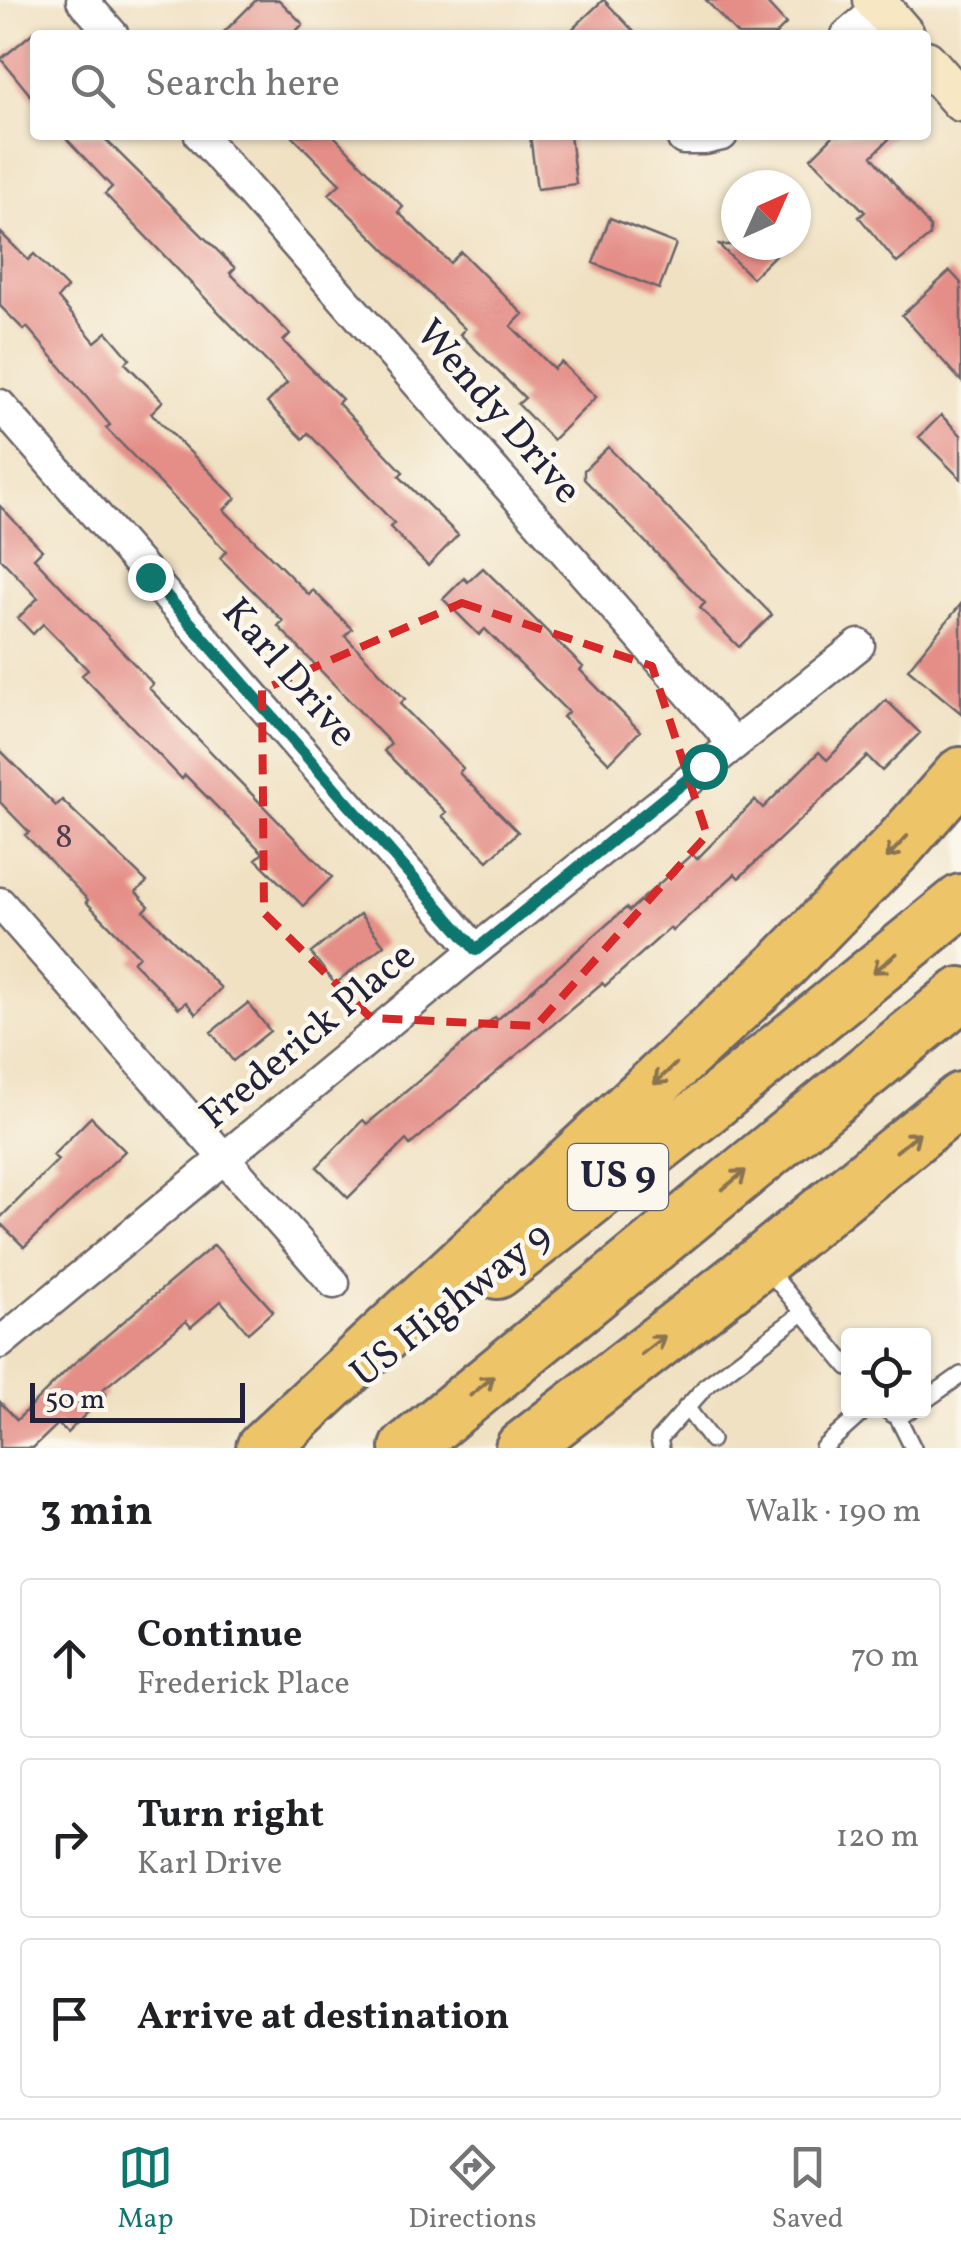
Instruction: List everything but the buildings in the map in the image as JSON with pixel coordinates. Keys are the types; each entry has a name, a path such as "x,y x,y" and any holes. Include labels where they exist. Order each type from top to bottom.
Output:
{"highway":[{"path":"267,1448 783,964 896,848 961,774"},
{"name":"US Highway 9","path":"267,1448 702,1112 961,901"},
{"name":"US Highway 9","path":"407,1448 961,994"},
{"path":"522,1448 762,1262 961,1099"},
{"path":"540,1448 594,1391"}],"street":[{"path":"82,0 108,30"},
{"path":"856,30 886,14"},
{"path":"931,67 961,101"},
{"name":"Wendy Drive","path":"204,140 733,744"},
{"name":"Karl Drive","path":"0,405 476,950"},
{"name":"Frederick Place","path":"0,1343 476,950 859,645"},
{"path":"0,903 334,1283"}],"lane":[{"path":"762,1262 841,1358"},
{"path":"661,1448 659,1439 706,1386 804,1312"},
{"path":"931,1397 961,1376"},
{"path":"686,1407 711,1440"},
{"path":"823,1448 857,1418"},
{"path":"900,1418 913,1448"}],"highlighted area":[{"path":"462,603 652,666 707,835 536,1026 371,1018 264,913 262,690"}],"route":[{"path":"150,577 476,950 704,766"}]}
